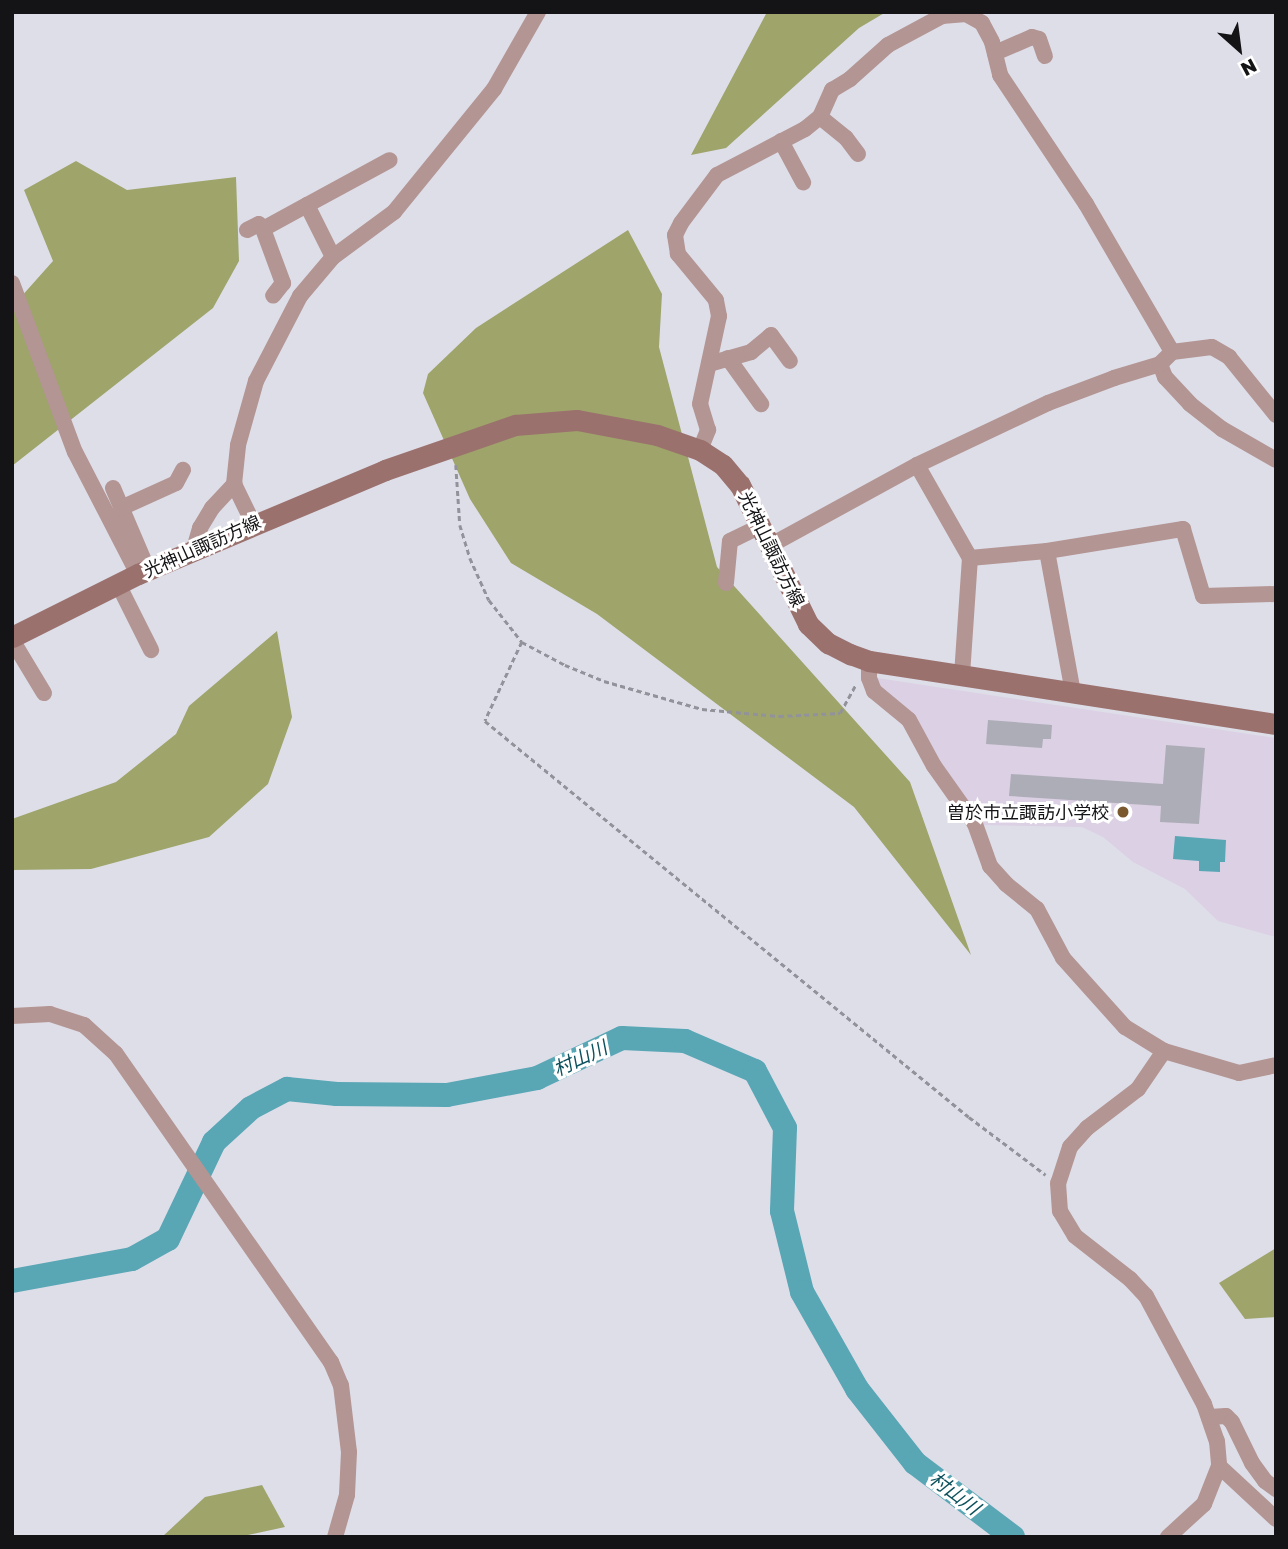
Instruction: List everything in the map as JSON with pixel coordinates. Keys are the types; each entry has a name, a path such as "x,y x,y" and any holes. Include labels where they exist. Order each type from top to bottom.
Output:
{"main road":[{"name":"光神山諏訪方線","path":"12,638 143,572 253,523 455,444 515,425 577,420 657,435 699,450 723,465 740,485 808,624 828,643 869,661 1276,724"}],"street":[{"path":"253,523 234,484 238,444 256,381 300,296 333,257 394,212 494,89 538,12"},
{"path":"699,450 708,430 700,404 719,316 716,300 678,254 675,235 717,175 820,117 832,90 850,79 888,45 942,16 966,14 982,23 995,53 1000,75 1086,204 1172,352"},
{"path":"995,53 1032,37 1039,39 1045,56"},
{"path":"820,117 846,138 858,154"},
{"path":"781,141 803,182"},
{"path":"273,296 283,283 255,229 307,205 390,160"},
{"path":"307,205 333,257"},
{"path":"12,283 75,452 143,572"},
{"path":"709,364 751,352 771,335 790,361"},
{"path":"726,583 730,541 766,536 1048,403 1160,364 1172,352 1212,347 1229,357 1276,415"},
{"path":"728,358 761,404"},
{"path":"1160,364 1165,377 1190,404 1222,429 1276,460"},
{"path":"917,465 970,558 962,676"},
{"path":"121,508 176,483 183,470"},
{"path":"194,549 200,528 212,508 234,484"},
{"path":"113,488 143,572"},
{"path":"970,558 1047,551 1183,529 1203,596 1276,594"},
{"path":"1047,551 1073,692"},
{"path":"118,584 150,650"},
{"path":"12,638 44,693"},
{"path":"869,661 869,678 874,691 909,720 934,766 975,824 990,866 1006,884 1037,909 1063,958 1125,1027 1164,1051 1238,1073 1276,1065"},
{"path":"12,1016 50,1014 84,1025 116,1054 184,1156 331,1362 341,1385 348,1462 347,1495 335,1537"},
{"path":"1164,1051 1139,1089 1070,1147 1058,1183 1060,1211 1075,1236 1130,1279 1146,1297 1209,1416 1217,1441 1219,1466 1205,1504 1168,1537"},
{"path":"1209,1416 1226,1416 1233,1422 1252,1463 1265,1481 1276,1489"},
{"path":"1219,1466 1276,1519"}],"path":[{"path":"455,444 460,525 470,558 489,600 522,642 565,665 665,701 702,709 779,716 840,713 869,661"},
{"path":"522,642 485,721 970,1117 1058,1183"}],"shaded area":[{"name":"曽於市立諏訪小学校","path":"877,678 1276,738 1276,937 1218,921 1185,889 1133,862 1103,837 1082,827 979,825 883,693"}],"green space":[{"path":"767,12 886,12 859,28 726,148 691,155"},
{"path":"76,161 127,190 236,177 239,261 213,308 12,466 12,307 53,261 24,190"},
{"path":"628,230 662,294 659,347 717,567 910,782 971,955 854,807 597,614 511,563 470,499 423,393 428,374 476,328"},
{"path":"277,631 292,717 268,784 209,837 91,869 12,870 12,819 116,782 176,734 189,706"},
{"path":"1276,1248 1276,1317 1245,1319 1219,1283"},
{"path":"262,1485 285,1527 239,1537 162,1537 205,1497"}],"water":[{"path":"1175,836 1226,840 1225,862 1220,862 1220,872 1199,871 1199,861 1173,859"}],"building":[{"path":"988,720 1052,725 1051,739 1043,739 1042,748 986,744"},
{"path":"1166,745 1205,748 1199,824 1160,822 1161,806 1009,796 1011,774 1163,784"}],"waterway":[{"name":"村山川","path":"12,1281 132,1259 168,1239 214,1142 251,1108 287,1089 337,1094 447,1095 537,1078 622,1038 685,1041 755,1071 785,1128 782,1211 802,1292 857,1389 915,1463 1013,1537"}],"place":[{"name":"曽於市立諏訪小学校","path":"1123,812"}]}
